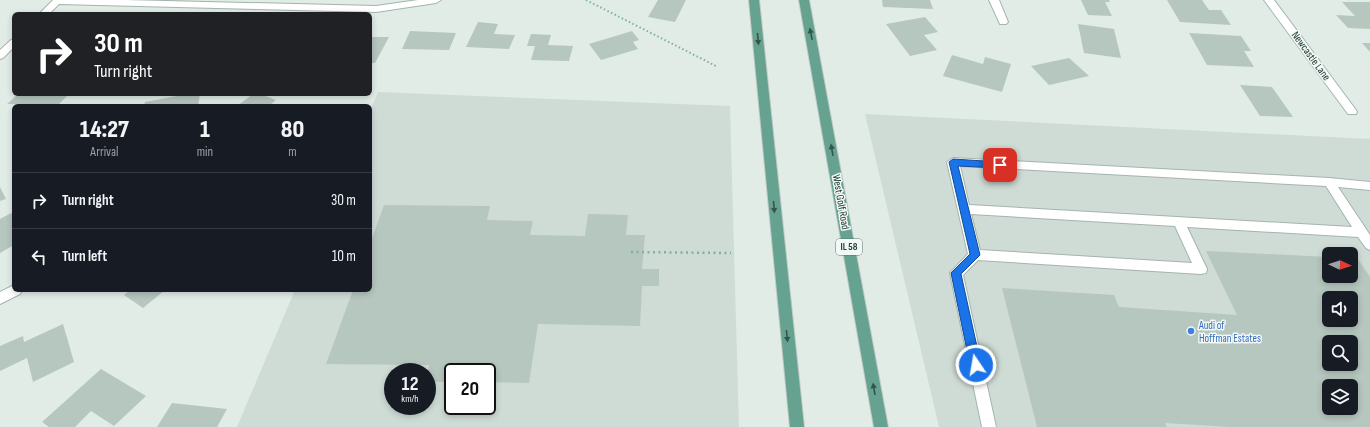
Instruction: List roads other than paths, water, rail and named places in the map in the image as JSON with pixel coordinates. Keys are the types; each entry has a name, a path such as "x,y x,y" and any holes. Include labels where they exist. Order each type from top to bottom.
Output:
{"main road":[{"path":"754,0 797,427"},
{"name":"West Golf Road","path":"804,0 881,427"}],"street":[{"path":"46,12 57,1 376,9 436,0"},
{"path":"994,0 1003,22"},
{"name":"Newcastle Lane","path":"1269,0 1352,112"},
{"path":"0,56 12,44"},
{"path":"975,255 953,162 1329,182 1370,186"},
{"path":"1329,182 1370,245"},
{"path":"964,209 1362,232"},
{"path":"989,427 956,273 975,255 1201,270 1179,222"},
{"path":"0,299 12,292"}],"place":[{"name":"Audi of Hoffman Estates","path":"1191,331"}]}
